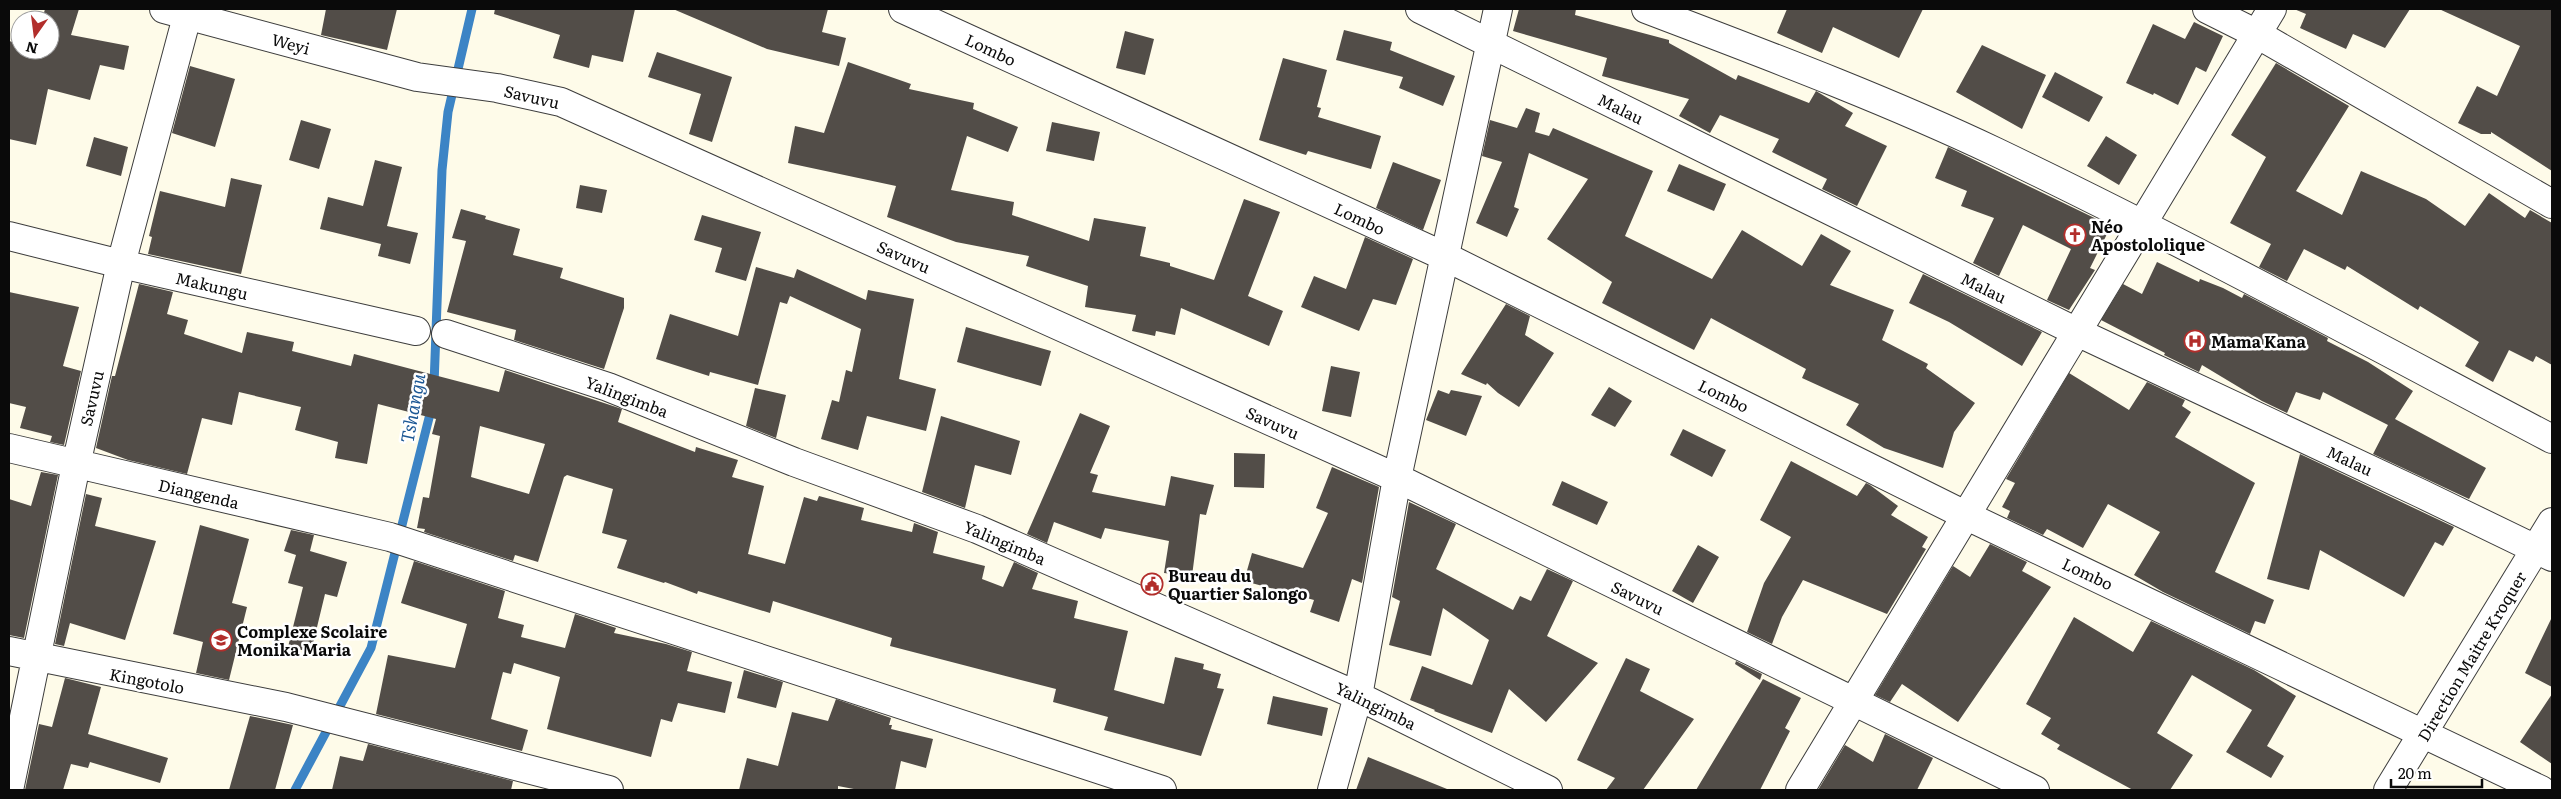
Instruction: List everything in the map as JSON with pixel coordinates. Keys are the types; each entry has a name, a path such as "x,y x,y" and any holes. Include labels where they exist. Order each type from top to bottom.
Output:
{"street":[{"name":"Lombo","path":"903,9 1446,257 1965,515 2541,790"},
{"name":"Malau","path":"1420,9 2075,332 2414,489 2544,553"},
{"path":"1332,790 1358,696 1397,478 1492,44 1498,9"},
{"path":"1646,9 1834,80 1994,151 2143,224 2552,439"},
{"path":"2206,9 2257,34 2552,204"},
{"path":"1800,790 2075,332 2143,224 2272,9"},
{"name":"Weyi","path":"180,11 417,77 497,88"},
{"name":"Savuvu","path":"9,790 38,658 76,465 180,11"},
{"name":"Savuvu","path":"497,88 561,102 1397,478 2035,790"},
{"name":"Makungu","path":"9,236 121,264 416,331"},
{"name":"Yalingimba","path":"446,334 608,387 794,462 978,530 1358,696 1548,790"},
{"name":"Diangenda","path":"9,448 397,540 1162,790"},
{"name":"Direction Maitre Kroquer","path":"2388,790 2544,553 2552,522"},
{"name":"Kingotolo","path":"9,652 286,708 609,790"}],"building":[{"path":"79,9 71,35 129,46 124,70 100,65 90,100 48,89 36,145 9,139 9,41 10,60 60,60 60,10 45,10"},
{"path":"326,9 397,9 387,50 321,35"},
{"path":"495,9 635,9 623,62 592,55 589,68 553,58 560,35 494,14"},
{"path":"673,9 828,9 822,32 846,38 839,66 767,49"},
{"path":"1519,9 1576,9 1575,15 1669,40 1669,43 1736,80 1738,75 1809,103 1816,91 1853,113 1845,126 1887,146 1857,206 1822,189 1827,179 1772,152 1779,139 1720,115 1710,133 1679,116 1689,99 1602,76 1607,58 1513,31"},
{"path":"1787,9 1923,9 1899,58 1833,27 1822,53 1777,33"},
{"path":"2294,9 2410,9 2385,48 2353,34 2346,49 2300,28 2306,14"},
{"path":"2439,9 2552,9 2552,171 2491,132 2491,134 2481,134 2458,123 2477,86 2497,96 2520,46"},
{"path":"2194,22 2223,36 2206,72 2196,67 2178,105 2154,93 2153,95 2126,83 2153,24 2185,39"},
{"path":"1344,30 1392,42 1390,50 1455,76 1443,106 1399,88 1403,77 1336,60"},
{"path":"1125,31 1154,39 1145,75 1116,68"},
{"path":"1982,45 2046,75 2022,129 1956,92"},
{"path":"657,52 732,77 712,142 689,134 701,94 648,77"},
{"path":"1283,58 1327,70 1317,107 1321,108 1318,117 1381,136 1371,169 1308,151 1306,155 1259,140"},
{"path":"848,62 911,84 909,89 974,103 973,109 1018,127 1008,152 967,136 951,190 1014,202 1012,215 1089,241 1094,218 1146,227 1140,256 1170,263 1170,266 1214,280 1244,199 1280,212 1248,296 1283,311 1269,346 1181,308 1175,335 1156,331 1155,336 1132,331 1136,315 1085,307 1088,286 1026,266 1029,256 956,242 887,217 896,186 788,163 795,126 824,133"},
{"path":"2276,63 2349,106 2296,191 2342,215 2361,171 2426,199 2465,226 2489,193 2525,218 2530,210 2552,223 2552,365 2536,356 2533,362 2509,350 2493,382 2465,366 2479,342 2420,306 2418,310 2347,266 2345,270 2304,249 2287,281 2259,267 2271,244 2230,223 2266,157 2231,135"},
{"path":"190,66 235,79 215,147 172,133"},
{"path":"2055,72 2103,97 2089,122 2042,97"},
{"path":"1526,108 1540,113 1535,132 1549,136 1553,128 1653,171 1625,236 1712,279 1742,230 1802,266 1821,234 1851,251 1830,285 1894,310 1882,340 1928,364 1926,368 1975,403 1954,432 1943,468 1884,448 1846,425 1859,404 1802,378 1806,369 1711,318 1694,350 1602,303 1612,282 1547,239 1588,179 1529,153 1514,207 1519,209 1507,237 1476,223 1502,162 1482,156 1490,120 1517,128"},
{"path":"301,120 331,129 319,169 289,160"},
{"path":"1052,122 1100,132 1094,161 1046,151"},
{"path":"2106,136 2137,155 2119,185 2087,166"},
{"path":"94,137 128,147 121,176 86,166"},
{"path":"1948,147 2111,226 2090,268 2095,270 2069,310 2047,300 2071,249 2023,225 1999,276 1973,263 1994,218 1961,206 1967,191 1935,178"},
{"path":"375,160 402,167 387,226 418,233 410,264 378,256 381,244 320,229 328,197 363,206"},
{"path":"1393,162 1441,180 1423,230 1376,208"},
{"path":"1679,164 1726,184 1714,211 1667,191"},
{"path":"231,178 262,185 241,274 148,254 152,237 149,236 160,191 225,207"},
{"path":"580,185 607,190 602,213 576,208"},
{"path":"461,209 486,216 485,219 520,229 513,255 563,268 560,278 624,298 624,308 604,369 514,340 516,330 447,312 466,241 452,238"},
{"path":"702,215 761,232 746,281 715,272 722,248 694,240"},
{"path":"1365,237 1413,259 1396,305 1373,299 1359,331 1301,307 1314,276 1346,289"},
{"path":"2157,262 2199,282 2200,279 2242,298 2244,294 2328,338 2327,341 2368,362 2413,391 2395,419 2486,468 2469,499 2373,454 2388,425 2323,392 2320,400 2296,392 2287,413 2262,401 2202,365 2199,372 2101,320 2123,284 2142,294"},
{"path":"756,267 794,278 797,269 866,300 868,290 914,299 899,379 936,389 926,431 867,416 858,450 821,439 832,400 839,402 846,370 852,372 861,329 790,296 787,304 780,302 758,385 710,372 709,376 656,359 670,314 738,336"},
{"path":"1923,274 2042,332 2022,366 1949,322 1909,303"},
{"path":"139,284 173,292 167,314 188,320 184,334 242,353 247,332 294,342 292,351 351,366 354,354 499,392 505,370 622,409 618,422 695,452 696,447 738,460 732,477 764,486 748,554 785,564 804,497 817,501 819,496 864,508 861,520 912,532 914,523 938,532 933,553 985,566 982,579 1003,587 1014,562 1038,573 1032,589 1078,601 1074,618 1128,631 1114,690 1164,704 1175,657 1204,664 1203,669 1221,674 1217,688 1224,689 1201,756 1104,730 1108,717 1053,702 1056,689 890,646 892,638 773,601 770,613 698,591 697,594 665,582 617,568 627,540 602,533 613,489 567,475 564,477 538,562 515,555 513,561 424,532 425,529 417,528 423,497 429,498 440,436 432,434 436,419 378,404 367,464 335,458 338,442 295,430 301,407 239,392 232,425 202,418 187,474 128,460 96,448 112,376 115,376","holes":["480,426 545,444 529,494 471,477"]},
{"path":"9,292 79,307 63,366 81,371 64,445 50,442 52,436 20,428 26,407 9,403"},
{"path":"1506,304 1530,316 1525,335 1554,353 1519,407 1487,383 1486,385 1461,374"},
{"path":"966,327 1051,351 1041,386 957,362"},
{"path":"1331,366 1360,372 1351,417 1322,411"},
{"path":"2069,373 2129,410 2147,382 2185,400 2182,406 2191,412 2175,437 2255,483 2215,572 2274,600 2265,624 2255,621 2250,634 2163,592 2134,575 2160,532 2108,504 2083,548 2047,529 2043,535 2007,518 2010,511 2002,507 2015,483 2006,479"},
{"path":"1609,387 1632,401 1615,427 1591,415"},
{"path":"755,388 786,395 776,438 746,426"},
{"path":"1438,390 1449,394 1451,390 1482,396 1466,436 1426,420"},
{"path":"1080,413 1110,426 1090,473 1098,475 1092,492 1165,506 1171,476 1214,485 1206,515 1200,514 1192,576 1164,573 1169,541 1105,528 1101,539 1054,522 1047,543 1027,534"},
{"path":"941,416 1020,441 1011,475 975,465 965,508 922,492"},
{"path":"1683,429 1726,450 1712,477 1670,455"},
{"path":"1234,453 1265,454 1264,488 1234,487"},
{"path":"2300,454 2454,527 2443,546 2435,542 2404,597 2320,550 2309,590 2267,579"},
{"path":"1791,461 1857,496 1866,483 1870,485 1898,506 1891,515 1928,537 1922,547 1926,549 1887,614 1803,580 1782,617 1772,644 1747,632 1764,583 1791,537 1760,520"},
{"path":"1332,467 1379,487 1362,583 1352,579 1339,622 1310,612 1314,600 1244,581 1252,553 1303,568 1328,513 1316,508"},
{"path":"41,472 58,475 24,638 9,635 9,499 31,506"},
{"path":"1562,481 1608,502 1597,525 1552,505"},
{"path":"86,494 102,498 95,526 156,541 125,640 70,623 64,646 55,644"},
{"path":"1409,502 1456,524 1436,569 1513,610 1520,596 1531,601 1547,569 1573,581 1547,636 1598,663 1546,722 1509,689 1492,733 1410,700 1422,666 1472,685 1489,640 1443,608 1431,656 1389,645 1400,601 1392,597"},
{"path":"200,525 249,539 232,603 247,607 229,680 196,673 203,642 173,634"},
{"path":"291,530 314,535 310,551 347,562 337,597 325,594 311,652 288,647 303,587 288,583 296,555 284,551"},
{"path":"1990,544 2027,562 2022,571 2051,587 1958,722 1902,684 1890,702 1875,695 1953,566 1970,577"},
{"path":"1698,545 1719,557 1693,603 1672,591"},
{"path":"414,561 505,591 498,618 524,625 521,637 565,648 575,614 616,628 614,633 666,644 692,652 687,671 732,682 725,713 678,703 672,722 661,719 651,757 547,729 560,677 514,663 511,674 503,672 491,719 528,730 522,751 376,714 388,655 455,668 467,624 401,603"},
{"path":"2074,617 2133,652 2151,621 2254,670 2296,696 2267,746 2284,756 2271,778 2226,752 2252,710 2192,675 2157,733 2193,755 2170,790 2133,790 2057,749 2060,745 2041,734 2051,718 2026,704"},
{"path":"2552,617 2552,687 2525,673"},
{"path":"1626,658 1650,669 1640,691 1694,719 1643,790 1606,790 1615,778 1577,760"},
{"path":"1736,661 1762,674 1760,680 1735,664"},
{"path":"744,670 783,682 776,708 737,698"},
{"path":"65,678 101,687 88,734 168,758 160,783 90,762 88,768 71,764 63,790 25,790 39,724 52,727"},
{"path":"1763,679 1801,698 1785,728 1790,731 1760,790 1696,790"},
{"path":"2552,694 2552,764 2520,742"},
{"path":"1273,696 1328,708 1322,736 1267,724"},
{"path":"836,699 891,718 889,725 892,725 891,729 933,739 926,768 901,761 895,790 859,790 838,786 838,790 739,790 747,758 778,766 792,712 828,721"},
{"path":"250,716 293,725 275,790 229,790"},
{"path":"1885,734 1933,758 1917,790 1818,790 1845,745 1873,762"},
{"path":"368,744 513,781 511,790 332,790 340,756 363,761"},
{"path":"1368,757 1447,789 1447,790 1356,790"}],"waterway":[{"name":"Tshangu","path":"434,385 442,170 448,112 472,9"},
{"name":"Tshangu","path":"295,790 371,648 432,406"}],"place":[{"name":"Néo Apostololique","path":"2075,235"},
{"name":"Mama Kana","path":"2195,341"},
{"name":"Bureau du Quartier Salongo","path":"1152,584"},
{"name":"Complexe Scolaire Monika Maria","path":"221,640"}]}
